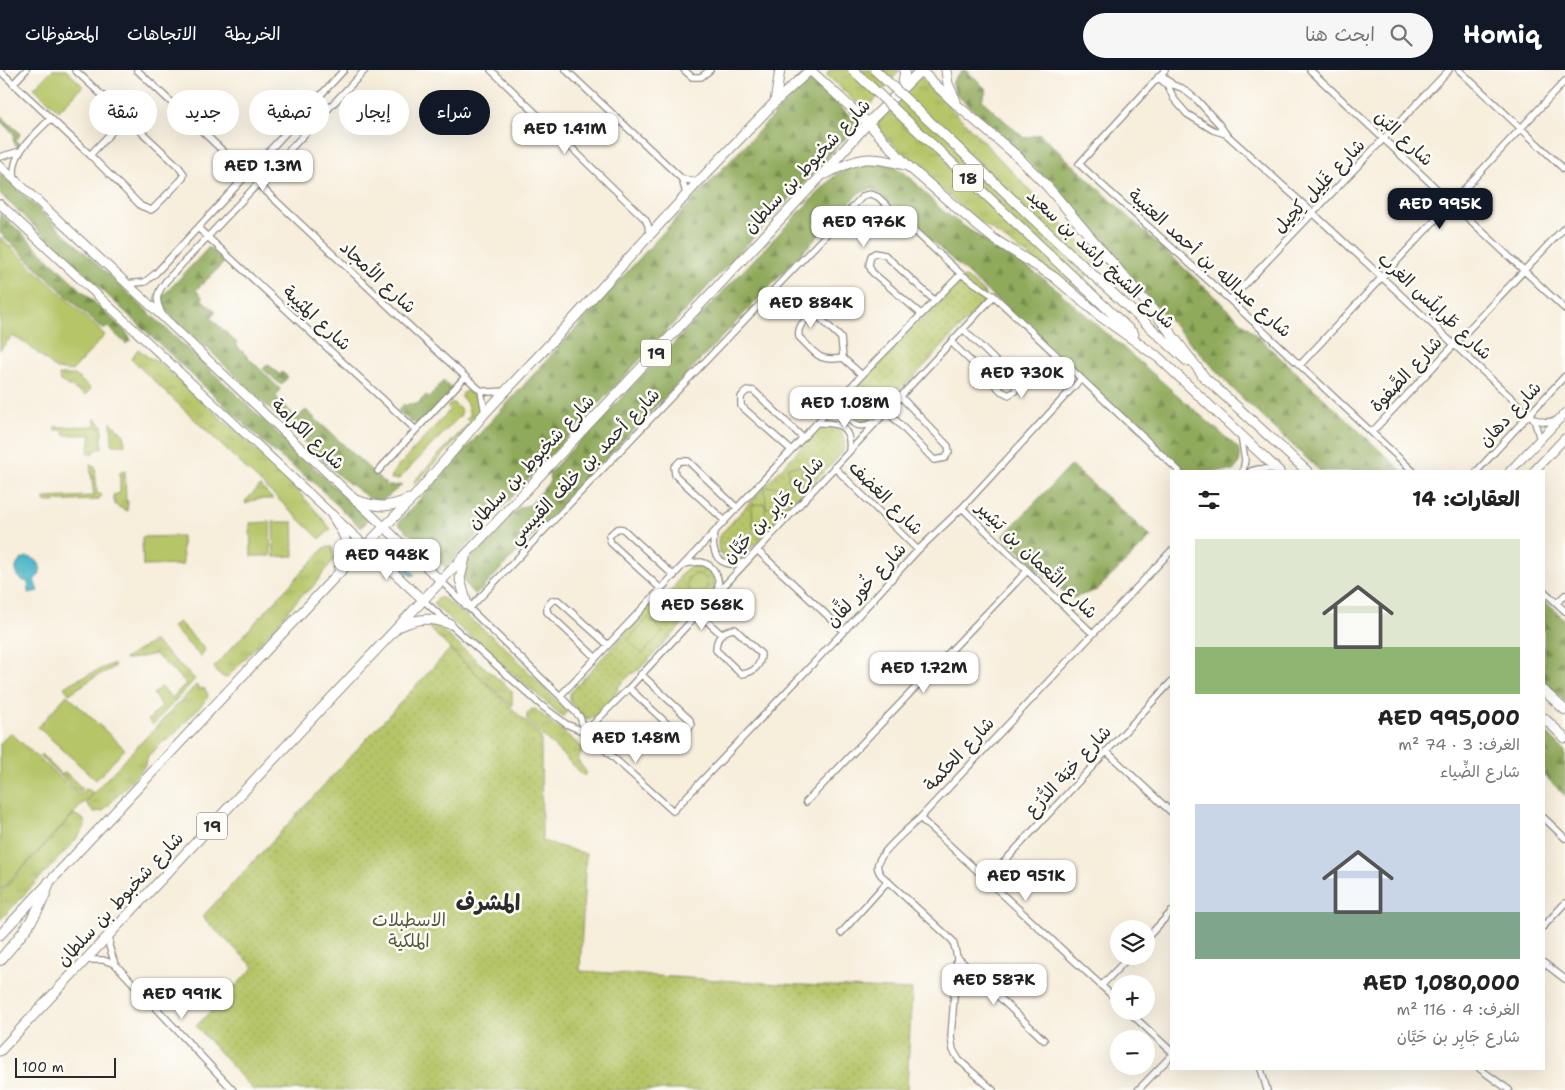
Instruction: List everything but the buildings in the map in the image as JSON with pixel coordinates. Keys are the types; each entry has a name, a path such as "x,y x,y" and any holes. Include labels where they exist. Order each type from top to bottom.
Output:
{"highway":[{"path":"0,960 35,916 49,882"}],"main road":[{"path":"775,102 780,70"},
{"path":"0,935 334,578 414,497 485,413 686,194 775,102 810,70 868,123 908,166 994,239 1054,277 1100,316 1159,358"},
{"path":"821,70 827,85"},
{"name":"شارع الشيخ راشد بن سعيد","path":"853,70 1278,470"},
{"name":"شارع الشيخ راشد بن سعيد","path":"875,70 1305,470"},
{"path":"902,89 905,70"},
{"path":"920,70 958,106 1016,155 1047,186 1156,314 1206,379"},
{"name":"شارع شخبوط بن سلطان","path":"0,1051 821,176 868,123 920,70"},
{"path":"946,70 948,84 958,106"},
{"path":"852,108 866,113 884,107"},
{"path":"821,176 844,165 868,158 889,160 908,166"},
{"name":"شارع الكرامة","path":"0,166 125,284 164,318 441,581"},
{"name":"شارع الكرامة","path":"0,204 423,600"},
{"path":"1511,470 1565,413"},
{"path":"1535,470 1565,438"},
{"path":"355,500 383,507 414,497"},
{"path":"332,515 345,537 347,546 346,555 334,578"},
{"path":"467,554 460,579 468,607"},
{"path":"398,627 423,618 450,624"},
{"path":"1545,691 1565,710"},
{"path":"1545,719 1565,738"}],"street":[{"path":"13,84 26,70"},
{"path":"75,70 97,90"},
{"path":"137,70 241,168 254,168"},
{"path":"125,284 145,282 150,278 344,70"},
{"path":"164,318 157,304 157,295 160,287 365,70"},
{"path":"491,70 645,219 649,235"},
{"path":"566,70 682,180 686,194"},
{"path":"684,70 692,77 700,77 710,70"},
{"name":"شارع البُن","path":"1310,70 1565,309"},
{"name":"شارع غَلِيل كِحِيل","path":"1230,300 1449,70"},
{"path":"1459,70 1565,170"},
{"path":"0,71 90,155 141,206 151,210 183,178 184,174 145,135"},
{"name":"شارع طَرابلُس الغرب","path":"1162,74 1174,99 1187,114 1213,130 1226,134"},
{"name":"شارع طَرابلُس الغرب","path":"1162,74 1173,85 1182,88 1197,100 1226,134 1532,417"},
{"name":"شارع عبدالله بن أحمد العتيبة","path":"1162,74 1079,164 1230,300 1412,470"},
{"path":"1300,365 1565,81"},
{"path":"15,181 14,166 20,151 50,119"},
{"path":"90,155 109,135"},
{"path":"0,157 20,151"},
{"path":"241,168 241,182"},
{"path":"682,180 698,182"},
{"name":"شارع الأمجاد","path":"257,184 481,391"},
{"name":"شارع أحمد بن خلف القبيسي","path":"468,607 863,196 870,194 878,197 961,274 994,296 1178,470"},
{"name":"شارع الصَّفوة","path":"1372,432 1565,227"},
{"name":"شارع المِثِيبة","path":"198,228 416,430"},
{"path":"921,314 872,272 869,265 871,256 875,253 884,255 935,301"},
{"name":"شارع جَابِر بن حَيَّان","path":"560,696 862,375 961,274"},
{"name":"شارع جَابِر بن حَيَّان","path":"585,732 994,296"},
{"path":"843,358 828,360 821,358 799,338 799,328 804,321 810,316 818,317 841,338 843,358 862,375"},
{"path":"951,342 1001,391 1010,395 1016,391 1017,384 1012,377 963,329"},
{"name":"شارع دهان","path":"1478,470 1532,417 1565,376"},
{"path":"378,471 465,377"},
{"name":"شارع خُور لفَّان","path":"673,811 918,550 962,508 1081,379"},
{"path":"485,413 481,391 505,391"},
{"name":"شارع جَابِر بن حَيَّان","path":"791,450 741,406 740,397 745,392 754,391 803,438"},
{"path":"844,394 844,407 850,420 861,426 876,422"},
{"path":"886,411 934,460 945,458 949,452 948,446 900,396"},
{"path":"1532,417 1545,422 1557,422"},
{"path":"1532,417 1540,440"},
{"path":"817,423 830,422 844,429 849,434 850,451"},
{"path":"1240,434 1245,460 1243,470"},
{"name":"شارع جَابِر بن حَيَّان","path":"725,521 675,475 674,467 680,461 688,461 737,508"},
{"name":"شارع الغضف","path":"834,467 918,550"},
{"path":"1255,470 1278,470"},
{"name":"شارع النُّعمان بن بَشِير","path":"962,508 1092,634"},
{"path":"661,589 611,543 609,536 615,530 623,529 674,576"},
{"path":"714,532 714,550 717,557 728,564 737,565 746,561"},
{"path":"757,550 844,631"},
{"name":"شارع الحكمة","path":"988,1089 959,1060 953,1050 952,1037 957,957 953,941 887,882 878,871 877,866 880,858 920,818 1170,552"},
{"path":"685,564 701,562 711,568 718,579 719,585 716,594"},
{"path":"806,802 1027,571"},
{"name":"شارع الكرامة","path":"441,581 560,696 580,717 585,732"},
{"path":"1545,592 1565,611"},
{"path":"1557,603 1565,595"},
{"name":"شارع الكرامة","path":"423,600 542,706 566,724 585,732 673,811"},
{"path":"596,658 547,612 547,606 552,600 558,600 608,645"},
{"path":"698,613 721,634"},
{"path":"735,629 761,654 761,661 756,668 748,674 742,674 716,650 716,642 721,634 735,629"},
{"path":"628,688 678,734 689,731 690,720 641,674"},
{"name":"شارع خبَة الدُّرُع","path":"987,880 1170,683"},
{"path":"1106,751 1170,811"},
{"path":"920,818 1110,994"},
{"path":"1545,819 1565,838"},
{"path":"841,933 887,882"},
{"path":"1545,925 1565,903"},
{"path":"1155,929 1170,913"},
{"path":"110,934 109,946 115,964 233,1090"},
{"name":"شارع الحكمة","path":"957,957 1044,1040"},
{"path":"85,960 103,960 115,964"},
{"path":"1545,963 1565,979"},
{"path":"1101,986 1121,965"},
{"path":"1138,1020 1170,1050"},
{"path":"1138,1090 1170,1057"},
{"path":"1261,1070 1267,1090"},
{"path":"1482,1070 1510,1090"}],"green space":[{"path":"52,70 66,70 83,86 59,111 34,88"},
{"path":"829,70 900,70 867,109 863,109 827,75"},
{"path":"966,70 987,90 982,99 986,104 1024,138 1040,134 1401,470 1319,470 1235,391 1107,253 1073,207 1025,158 956,94 952,83 955,78"},
{"path":"920,76 1099,262 1075,289 971,215 874,126"},
{"path":"809,78 859,124 446,568 398,523 692,201"},
{"path":"0,115 19,132 20,135 16,140 21,146 17,146 13,141 14,134 0,121"},
{"path":"866,161 889,164 903,171 943,211 1048,282 1238,448 1240,461 1236,468 1234,470 1184,470 880,194 872,189 860,192 480,591 474,594 465,583 463,573 467,563 480,547 520,507 530,505 550,481 549,473 836,174"},
{"path":"0,173 369,519 361,528 314,483 273,451 0,194"},
{"path":"0,213 126,332 131,340 126,344 108,327 104,329 92,320 0,233"},
{"path":"0,237 105,335 72,371 56,369 27,344 12,336 0,350"},
{"path":"209,247 224,263 196,290 203,298 202,300 216,311 211,318 280,389 276,397 297,418 306,410 388,486 402,485 382,501 369,498 339,476 207,348 172,318 162,303 163,296"},
{"path":"965,277 983,291 985,294 984,302 909,382 893,394 875,419 863,422 854,417 849,407 849,395 923,316 932,312 949,288"},
{"path":"138,349 159,363 248,443 292,485 331,529 320,539 131,359"},
{"path":"268,364 280,375 282,372 288,377 281,385 263,369"},
{"path":"59,375 75,375 91,389 85,395 60,381"},
{"path":"443,381 454,389 422,423 412,422 398,411 404,404 406,406 408,404 417,404 426,395 429,397"},
{"path":"465,391 474,394 483,404 480,416 415,484 414,481 470,422 466,419 470,416 467,404 461,396"},
{"path":"860,393 868,393 874,399 874,407 868,413 860,413 854,407 854,399"},
{"path":"452,402 462,411 460,416 399,479 391,479 392,473 450,410 447,407"},
{"path":"95,418 102,425 102,447 93,454 88,453 91,435 64,435 64,430 55,430 54,427 95,426"},
{"path":"111,422 124,435 125,445 112,445"},
{"path":"831,425 839,430 843,436 844,448 842,453 742,558 730,560 722,556 718,548 719,536 818,429"},
{"path":"90,465 95,466 97,493 102,495 98,500 44,502 44,498 94,496"},
{"path":"1071,465 1151,537 1097,590 1070,599 1003,536"},
{"path":"802,466 803,486 790,487 788,467"},
{"path":"125,471 127,511 115,505 113,495 120,493 120,472"},
{"path":"260,486 273,499 257,499 246,504 245,501"},
{"path":"787,486 788,507 766,508 765,487"},
{"path":"765,504 766,527 753,528 752,505"},
{"path":"270,522 271,556 251,556 250,523"},
{"path":"273,522 293,522 294,556 274,557"},
{"path":"182,536 183,565 143,566 142,537"},
{"path":"325,547 332,547 334,559 311,589 303,594 279,623 228,676 225,678 218,674 214,667"},
{"path":"692,566 703,568 711,574 714,582 712,593 640,669 631,674 619,686 616,694 594,718 585,719 570,702 570,693 652,604 670,592 683,572"},
{"path":"697,574 704,577 707,584 704,591 697,594 690,591 687,584 690,577"},
{"path":"438,598 443,598 504,646 567,712 563,717 436,607 434,602"},
{"path":"1545,601 1565,620 1565,702 1545,682"},
{"path":"648,618 663,632 642,654 628,640"},
{"path":"431,621 512,691 512,706 423,622"},
{"path":"179,622 205,649 201,657 172,627"},
{"path":"154,641 195,679 153,725 148,720 162,706 153,694 161,686 172,698 186,683 155,654 124,659"},
{"name":"الاسطبلات الملكية","path":"450,649 541,736 542,841 586,854 580,971 912,990 907,1090 253,1090 196,1026 254,967 202,917"},
{"path":"112,664 115,665 113,668 69,694 64,687 76,680"},
{"path":"196,685 201,689 204,688 208,694 207,699 170,738 148,756 145,766 103,811 94,812 86,803 93,793"},
{"path":"67,695 125,749 96,780 38,727"},
{"path":"535,709 583,748 578,761 587,773 584,776 527,720 527,713"},
{"path":"10,732 79,795 87,788 93,793 0,891 0,744"},
{"path":"1545,732 1565,751 1565,796 1545,776"},
{"path":"41,754 62,775 65,772 83,789 79,793 40,756"},
{"path":"74,814 84,820 85,827 73,843 0,920 0,893"}],"water":[{"path":"385,548 388,548 415,574 410,575 384,552"},
{"path":"27,557 36,560 40,566 40,573 34,580 38,591 29,593 28,582 19,578 16,570 18,563"}],"district":[{"name":"المشرف","path":"488,902"}]}
